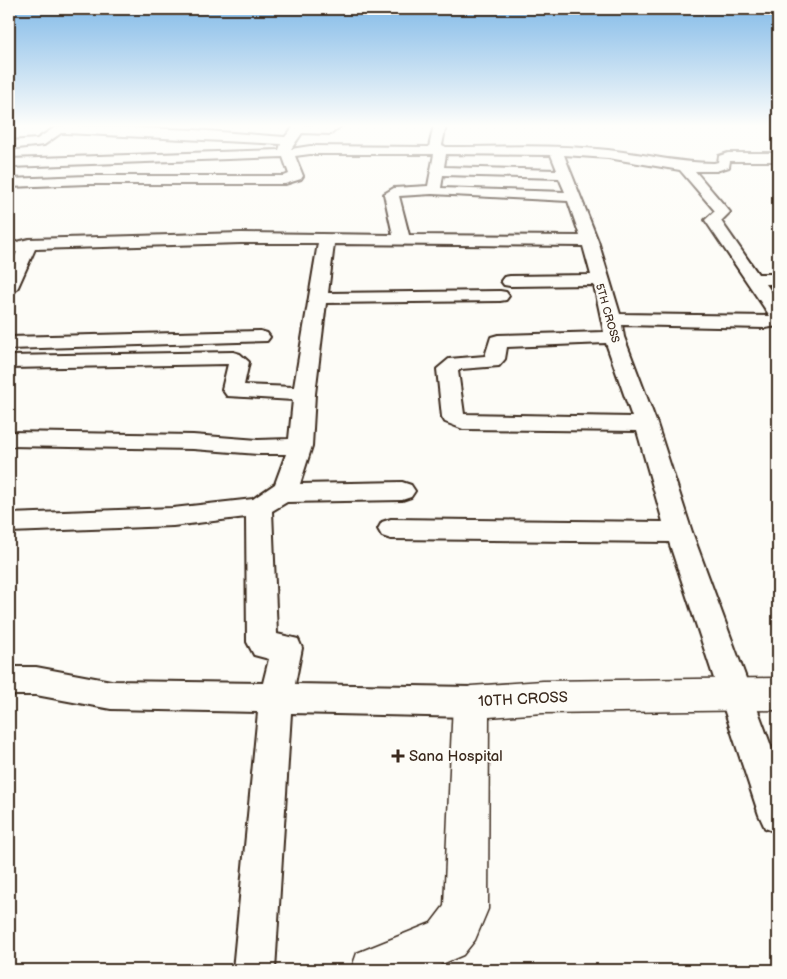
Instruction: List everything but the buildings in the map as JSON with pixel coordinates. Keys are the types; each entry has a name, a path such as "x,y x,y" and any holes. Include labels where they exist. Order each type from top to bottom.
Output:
{"street":[{"path":"9,183 86,180 285,180 296,176 295,171"},
{"path":"434,190 438,171 564,174"},
{"name":"5TH CROSS","path":"563,171 590,241 613,328 646,424 679,532 778,815"},
{"path":"687,171 723,212 713,220 778,313"},
{"path":"402,239 391,194 394,192 434,190 438,192 572,197"},
{"path":"254,970 276,698 287,648 265,646 262,642 270,500 286,488 300,446 304,394 327,238"},
{"path":"9,249 28,244 327,238 590,241"},
{"path":"9,287 28,244"},
{"path":"753,278 778,279"},
{"path":"510,281 599,280"},
{"path":"319,298 500,296"},
{"path":"646,424 464,422 453,417 447,369 456,363 492,362 495,359 498,341 613,328 778,320"},
{"path":"9,343 260,337"},
{"path":"9,362 233,358 239,362 233,388 235,391 304,394"},
{"path":"9,439 192,442 258,447 300,446"},
{"path":"9,523 173,517 270,500 402,491"},
{"path":"391,529 679,532"},
{"path":"9,681 36,681 111,694 471,702"},
{"name":"10TH CROSS","path":"374,970 447,939 459,924 466,909 471,702 543,697 734,693 778,694"}],"place":[{"name":"Sana Hospital","path":"398,756"}]}
